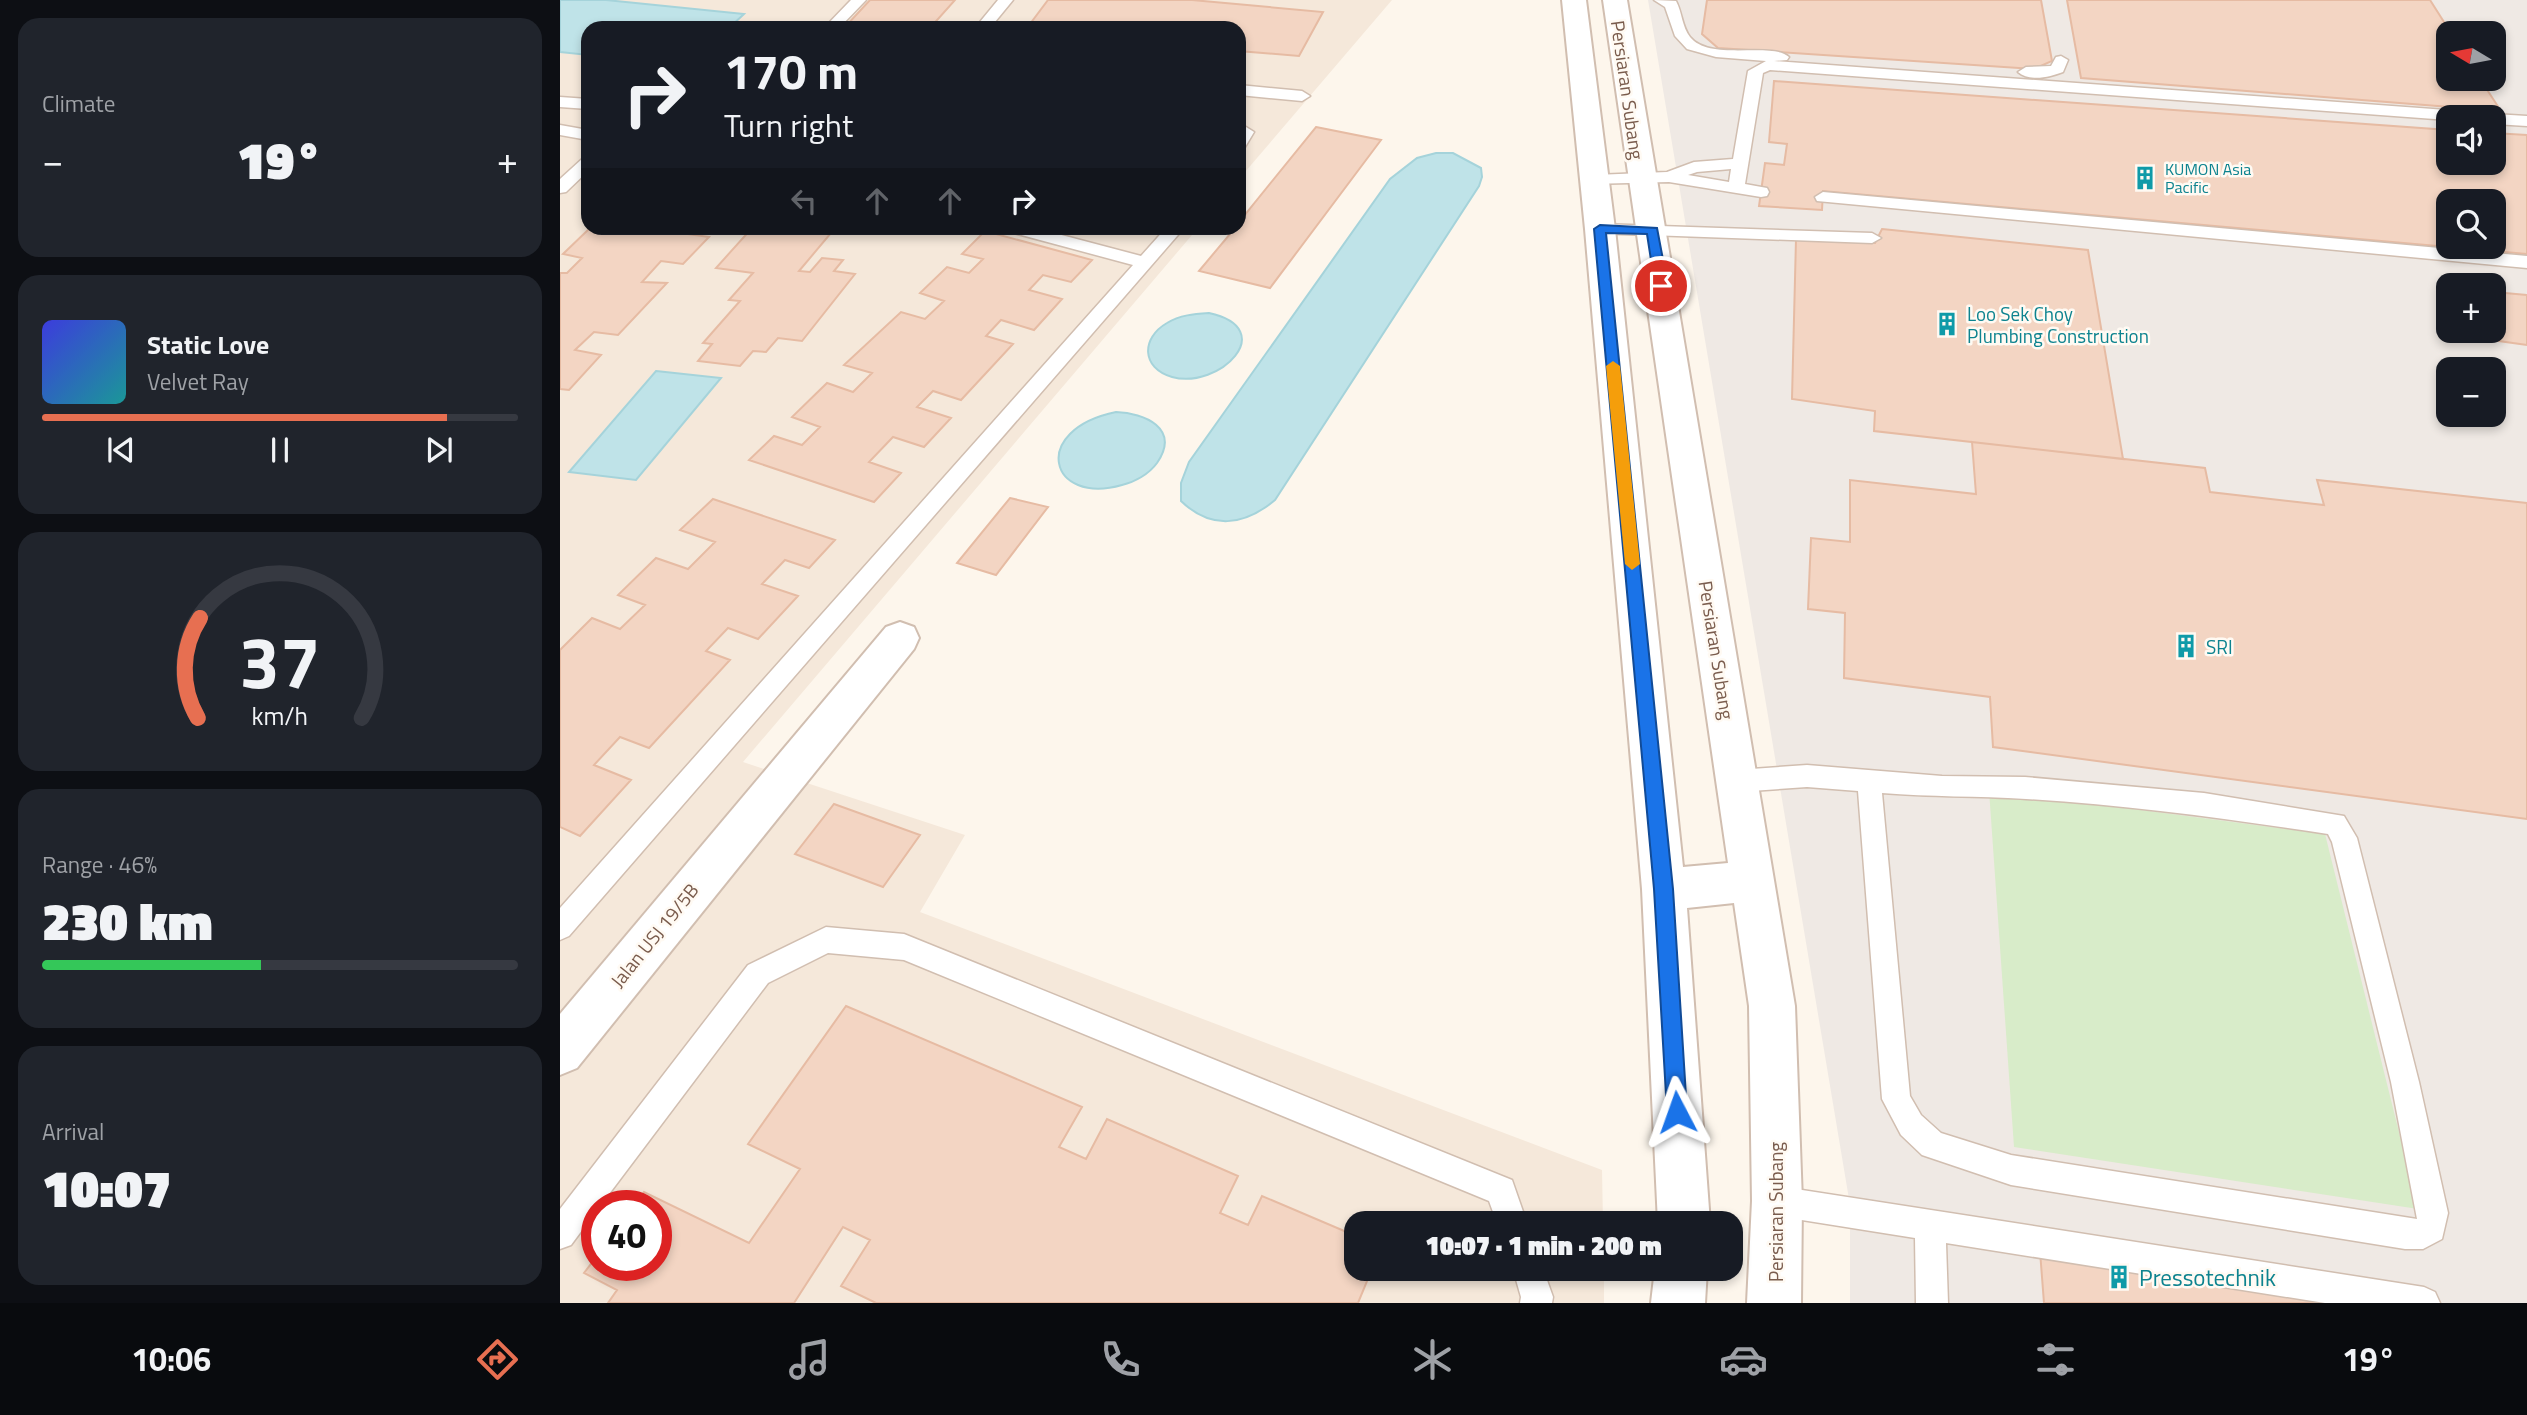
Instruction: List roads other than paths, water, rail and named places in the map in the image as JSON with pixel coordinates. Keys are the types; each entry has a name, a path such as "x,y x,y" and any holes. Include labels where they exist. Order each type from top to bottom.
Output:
{"street":[{"path":"1574,0 1600,229 1664,889 1683,1211"},
{"name":"Persiaran Subang","path":"1615,0 1655,178 1653,230 1772,1006 1777,1201 1774,1303"},
{"name":"Jalan USJ 19/5B","path":"560,1051 900,638"},
{"path":"1664,889 1753,881"},
{"path":"1678,1303 1680,1281"}],"lane":[{"path":"838,21 859,0"},
{"path":"988,21 1006,0"},
{"path":"1661,0 1671,4 1684,40 1706,52 2046,74 2058,69 2061,60"},
{"path":"1736,188 1756,71 1767,65 2436,114"},
{"path":"1246,91 1302,96"},
{"path":"560,102 581,104"},
{"path":"2506,120 2527,121"},
{"path":"560,130 581,134"},
{"path":"1655,178 1702,166 1740,163"},
{"path":"560,188 581,172"},
{"path":"1595,180 1655,178 1761,192"},
{"path":"1823,197 2527,261"},
{"path":"1600,229 1872,238"},
{"path":"1042,235 1144,262"},
{"path":"560,927 1169,235"},
{"path":"1737,781 1807,776 2103,794 2204,804 2335,824 2344,838 2405,1082 2431,1202 2431,1228 2423,1234 2404,1234 2011,1170 1932,1145 1910,1125 1896,1099 1869,781"},
{"path":"560,1234 758,974 826,940 904,947 1501,1191 1508,1211"},
{"path":"1777,1201 2424,1303"},
{"path":"1930,1224 1932,1303"},
{"path":"1532,1281 1536,1303"}],"water":[{"path":"560,0 606,0 744,14 736,21 581,21 581,54 560,52"},
{"path":"1436,153 1453,153 1481,168 1479,186 1275,500 1251,515 1228,521 1204,517 1192,510 1181,501 1181,483 1189,462 1390,179 1417,158"},
{"path":"1209,313 1230,321 1240,332 1241,344 1235,356 1208,375 1190,379 1172,377 1154,367 1148,352 1152,336 1158,329 1177,318"},
{"path":"656,371 721,378 636,480 569,472"},
{"path":"1116,412 1148,419 1162,432 1165,440 1157,463 1146,474 1127,484 1097,489 1078,485 1065,476 1059,463 1060,449 1070,434 1088,421"}],"place":[{"name":"KUMON Asia Pacific","path":"2145,178"},
{"name":"Loo Sek Choy Plumbing Construction","path":"1947,324"},
{"name":"SRI","path":"2186,646"},
{"name":"Pressotechnik","path":"2119,1277"}]}
